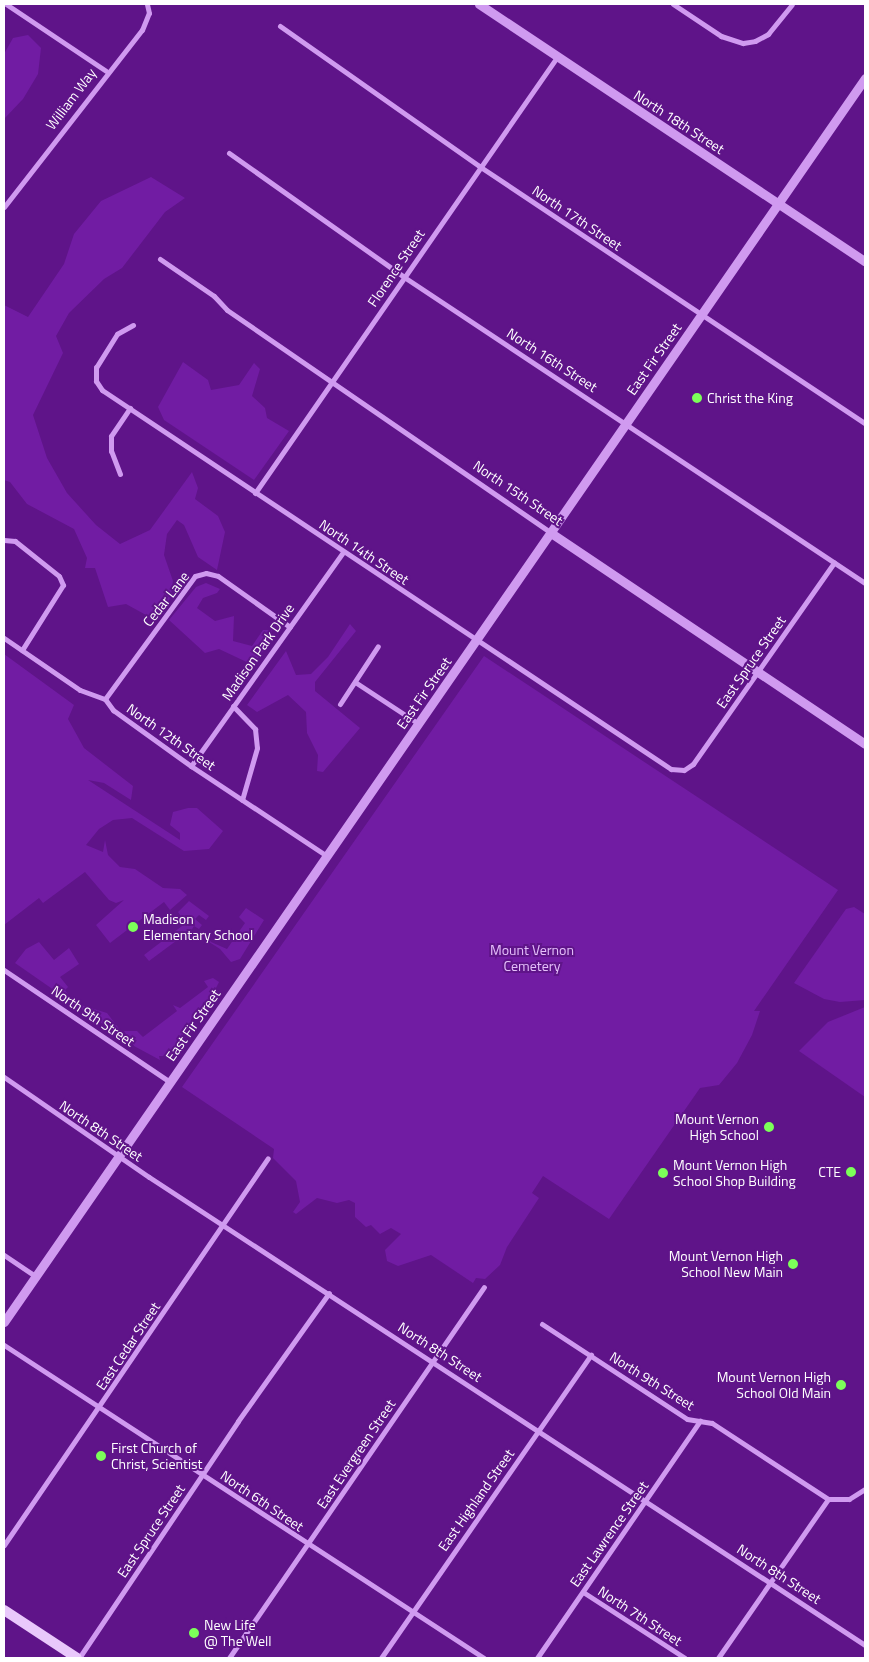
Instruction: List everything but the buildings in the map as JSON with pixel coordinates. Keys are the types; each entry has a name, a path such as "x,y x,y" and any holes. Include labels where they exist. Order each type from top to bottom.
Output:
{"main road":[{"path":"4,1610 78,1658"}],"street":[{"path":"6,4 106,71"},
{"name":"William Way","path":"4,207 106,71 142,30 149,13 147,4"},
{"name":"North 18th Street","path":"479,4 557,58 865,261"},
{"path":"673,4 721,36 743,43 755,41 773,29 792,4"},
{"name":"North 17th Street","path":"280,26 479,166 865,423"},
{"name":"Florence Street","path":"256,493 334,382 479,166 557,58"},
{"name":"East Fir Street","path":"4,1322 865,78"},
{"name":"North 16th Street","path":"229,153 404,277 865,582"},
{"name":"North 15th Street","path":"160,259 214,296 227,310 551,533 865,744"},
{"name":"North 14th Street","path":"133,325 117,334 96,367 96,381 102,390 671,769 684,770"},
{"path":"120,474 111,451 112,436 130,408"},
{"path":"4,540 15,541 59,576 64,584 22,650"},
{"name":"Madison Park Drive","path":"191,766 343,552"},
{"name":"East Spruce Street","path":"684,770 693,764 834,563"},
{"name":"Cedar Lane","path":"105,699 196,576 206,573 218,576 290,627"},
{"name":"North 12th Street","path":"4,638 80,690 105,699 113,710 191,766 327,856"},
{"path":"340,704 378,646"},
{"path":"355,682 419,724"},
{"path":"233,706 255,729 257,748 242,800"},
{"name":"North 9th Street","path":"4,970 170,1082"},
{"name":"North 8th Street","path":"4,1077 118,1157 329,1293 865,1645"},
{"name":"East Cedar Street","path":"4,1545 100,1408 268,1158"},
{"path":"4,1255 36,1276"},
{"name":"East Evergreen Street","path":"230,1658 484,1287"},
{"name":"East Spruce Street","path":"78,1658 202,1475 329,1293"},
{"name":"North 9th Street","path":"542,1324 687,1419 712,1423 828,1499"},
{"name":"North 6th Street","path":"4,1345 484,1658"},
{"name":"East Highland Street","path":"381,1658 590,1355"},
{"name":"East Lawrence Street","path":"537,1658 700,1421"},
{"path":"718,1658 828,1499 849,1499 865,1490"},
{"name":"North 7th Street","path":"583,1592 685,1658"}],"green space":[{"path":"28,35 41,48 38,74 23,99 4,119 4,54 13,38"},
{"path":"151,177 185,198 165,212 122,268 104,279 69,313 56,336 63,353 33,415 47,458 67,493 96,525 120,544 150,530 192,472 198,488 195,499 218,516 225,532 217,570 198,557 184,525 177,520 167,534 164,555 173,581 171,595 164,614 146,615 126,604 108,607 95,568 85,568 87,558 74,529 27,504 10,482 4,480 4,305 28,317 64,264 74,234 101,201"},
{"path":"183,362 208,380 211,390 239,385 254,363 260,369 252,396 265,408 267,418 289,431 254,480 164,420 158,407"},
{"path":"206,583 220,589 217,593 203,598 197,608 215,621 234,616 233,641 252,646 263,630 272,630 272,639 253,665 219,649 205,653 169,620 196,587"},
{"path":"350,624 356,631 315,682 315,691 360,728 323,772 317,771 318,755 307,733 306,712 288,695 257,712 247,705 286,651 296,675 311,674 328,657"},
{"path":"4,654 74,705 68,719 84,748 133,786 131,800 104,783 88,780 180,840 180,833 170,825 173,812 188,808 197,808 223,831 209,849 184,851 132,818 113,820 99,829 86,845 103,852 105,840 108,855 120,867 135,869 163,888 180,889 187,895 170,910 164,902 110,943 96,925 124,900 116,903 109,900 85,872 43,903 39,898 4,925"},
{"name":"Mount Vernon Cemetery","path":"484,656 838,890 754,1011 760,1011 752,1035 737,1063 719,1085 700,1088 609,1219 543,1176 532,1193 539,1198 507,1247 500,1265 485,1279 476,1278 473,1283 431,1255 398,1266 387,1261 385,1250 401,1234 391,1228 380,1234 371,1225 366,1227 355,1217 355,1203 349,1200 337,1203 317,1198 296,1214 293,1212 300,1202 296,1181 273,1158 274,1149 182,1087"},
{"path":"189,901 209,916 206,920 199,915 195,919 202,925 199,929 194,926 191,931 195,936 180,938 149,961 144,955 182,926 179,922 183,919 178,912"},
{"path":"854,907 865,914 865,1000 840,1002 824,999 794,983 846,909"},
{"path":"246,908 264,920 240,959 231,962 220,949 203,938 206,935 211,942 227,949 245,923 239,917"},
{"path":"39,942 54,960 69,948 79,964 60,977 68,987 65,990 74,1003 107,1013 130,1043 15,963 26,949"},
{"path":"213,978 219,982 216,988 168,1056 159,1056 160,1060 134,1046 124,1031 137,1031 143,1037 177,1011 173,1005 180,1008 208,987 204,981"},
{"path":"865,1007 865,1097 799,1051 828,1022"}],"place":[{"name":"Christ the King","path":"697,398"},
{"name":"Madison Elementary School","path":"133,927"},
{"name":"Mount Vernon High School","path":"769,1127"},
{"name":"CTE","path":"851,1172"},
{"name":"Mount Vernon High School Shop Building","path":"663,1173"},
{"name":"Mount Vernon High School New Main","path":"793,1264"},
{"name":"Mount Vernon High School Old Main","path":"841,1385"},
{"name":"First Church of Christ, Scientist","path":"101,1456"},
{"name":"New Life @ The Well","path":"194,1633"}]}
